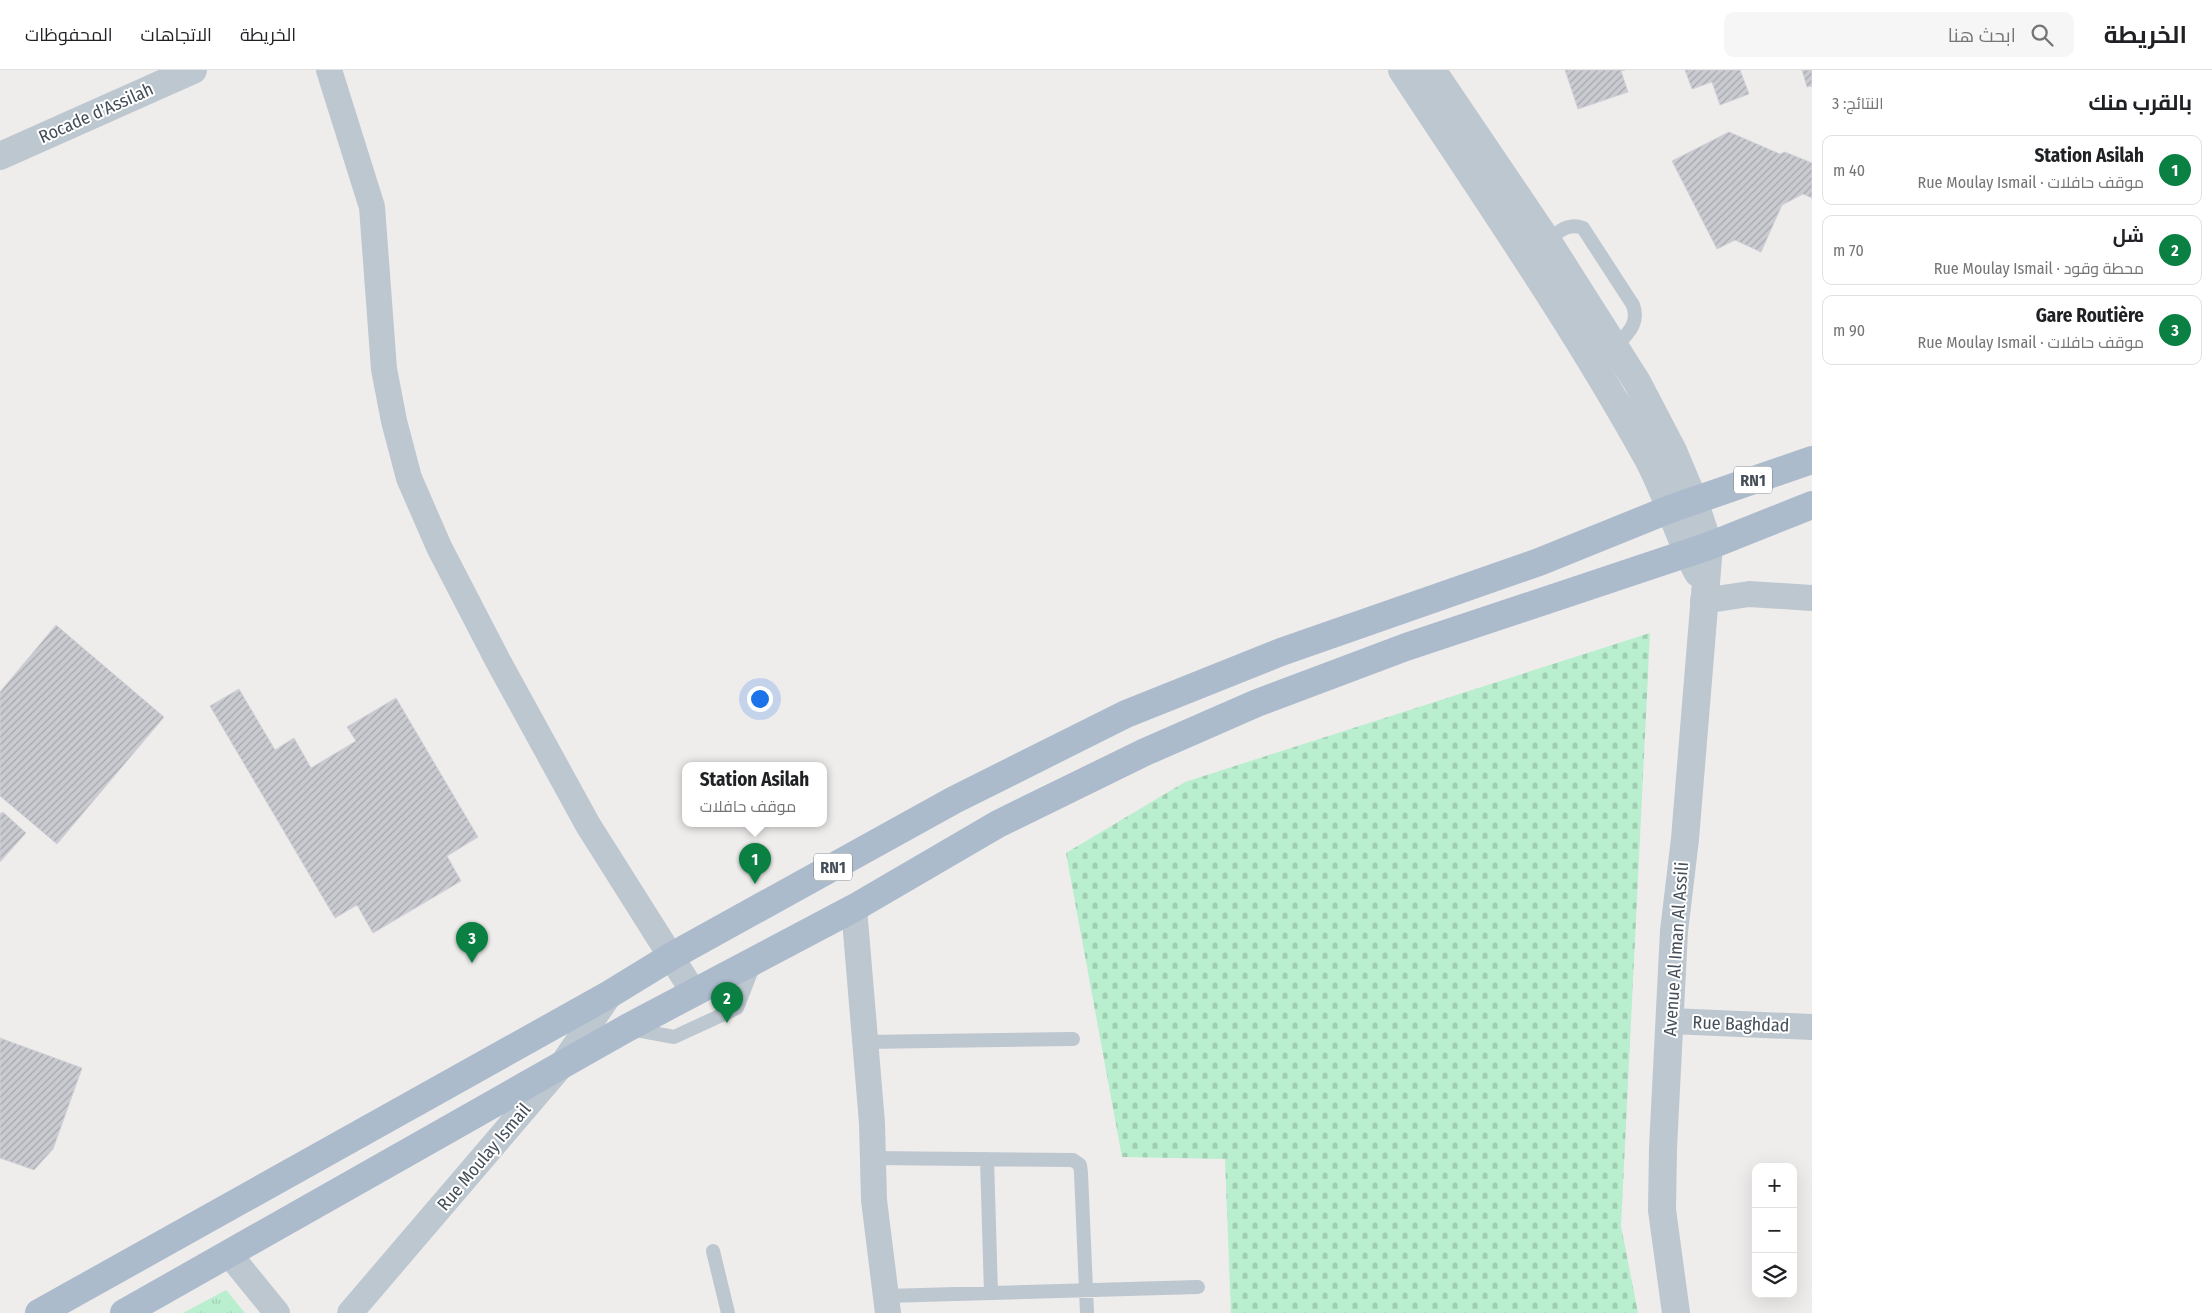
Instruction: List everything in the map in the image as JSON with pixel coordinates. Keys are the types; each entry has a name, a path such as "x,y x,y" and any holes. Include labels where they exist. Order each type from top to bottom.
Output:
{"main road":[{"name":"RN1","path":"39,1313 610,994 672,956 954,800 1126,714 1281,652 1539,562 1682,505 1812,460"},
{"name":"RN1","path":"124,1313 627,1028 854,908 998,824 1145,752 1257,703 1406,647 1697,549 1812,505"}],"street":[{"name":"Rocade d'Assilah","path":"0,156 193,70"},
{"path":"329,70 372,207 384,369 394,421 409,478 438,547 588,825 694,993"},
{"path":"1402,70 1575,332 1649,462 1682,505"},
{"path":"1432,70 1547,240 1637,382 1674,450 1682,505 1697,549"},
{"name":"Avenue Al Iman Al Assili","path":"1676,1313 1662,1210 1663,1148 1671,1021 1674,931 1685,840 1704,593 1697,549"},
{"path":"1704,593 1812,598"},
{"path":"854,908 872,1123 872,1158 878,1237 887,1305"},
{"name":"Rue Moulay Ismail","path":"350,1313 561,1066 610,994"},
{"name":"Rue Baghdad","path":"1671,1021 1812,1027"},
{"path":"229,1254 277,1313"}],"lane":[{"path":"1547,240 1569,226 1583,228 1628,297 1636,312 1636,319 1630,331 1615,348"},
{"path":"627,1028 674,1037 737,1008 756,960"},
{"path":"865,1042 1073,1039"},
{"path":"872,1158 1073,1160 1080,1165 1087,1313"},
{"path":"987,1159 991,1293"},
{"path":"713,1250 728,1313"},
{"path":"887,1305 991,1293 1198,1286"}],"green space":[{"path":"1650,633 1621,1226 1638,1313 1231,1313 1225,1159 1122,1157 1066,853 1185,782"},
{"path":"226,1290 245,1313 183,1313"}],"building":[{"path":"1565,70 1625,70 1621,71 1628,92 1578,109"},
{"path":"1685,70 1740,70 1749,94 1720,105 1712,82 1692,89"},
{"path":"1802,70 1812,70 1812,86 1807,87"},
{"path":"1729,132 1780,154 1785,152 1812,163 1812,198 1803,194 1782,205 1761,252 1735,240 1717,249 1672,161"},
{"path":"56,625 164,717 57,844 0,796 0,692"},
{"path":"239,689 275,750 294,738 311,768 356,741 347,727 396,698 478,837 447,856 461,881 373,933 357,905 335,918 210,706"},
{"path":"3,812 26,833 0,862 0,814"},
{"path":"0,1038 82,1068 53,1149 34,1170 0,1158"}],"place":[{"name":"Station Asilah","path":"755,884"},
{"name":"Gare Routière","path":"472,963"},
{"name":"شل","path":"727,1023"}]}
